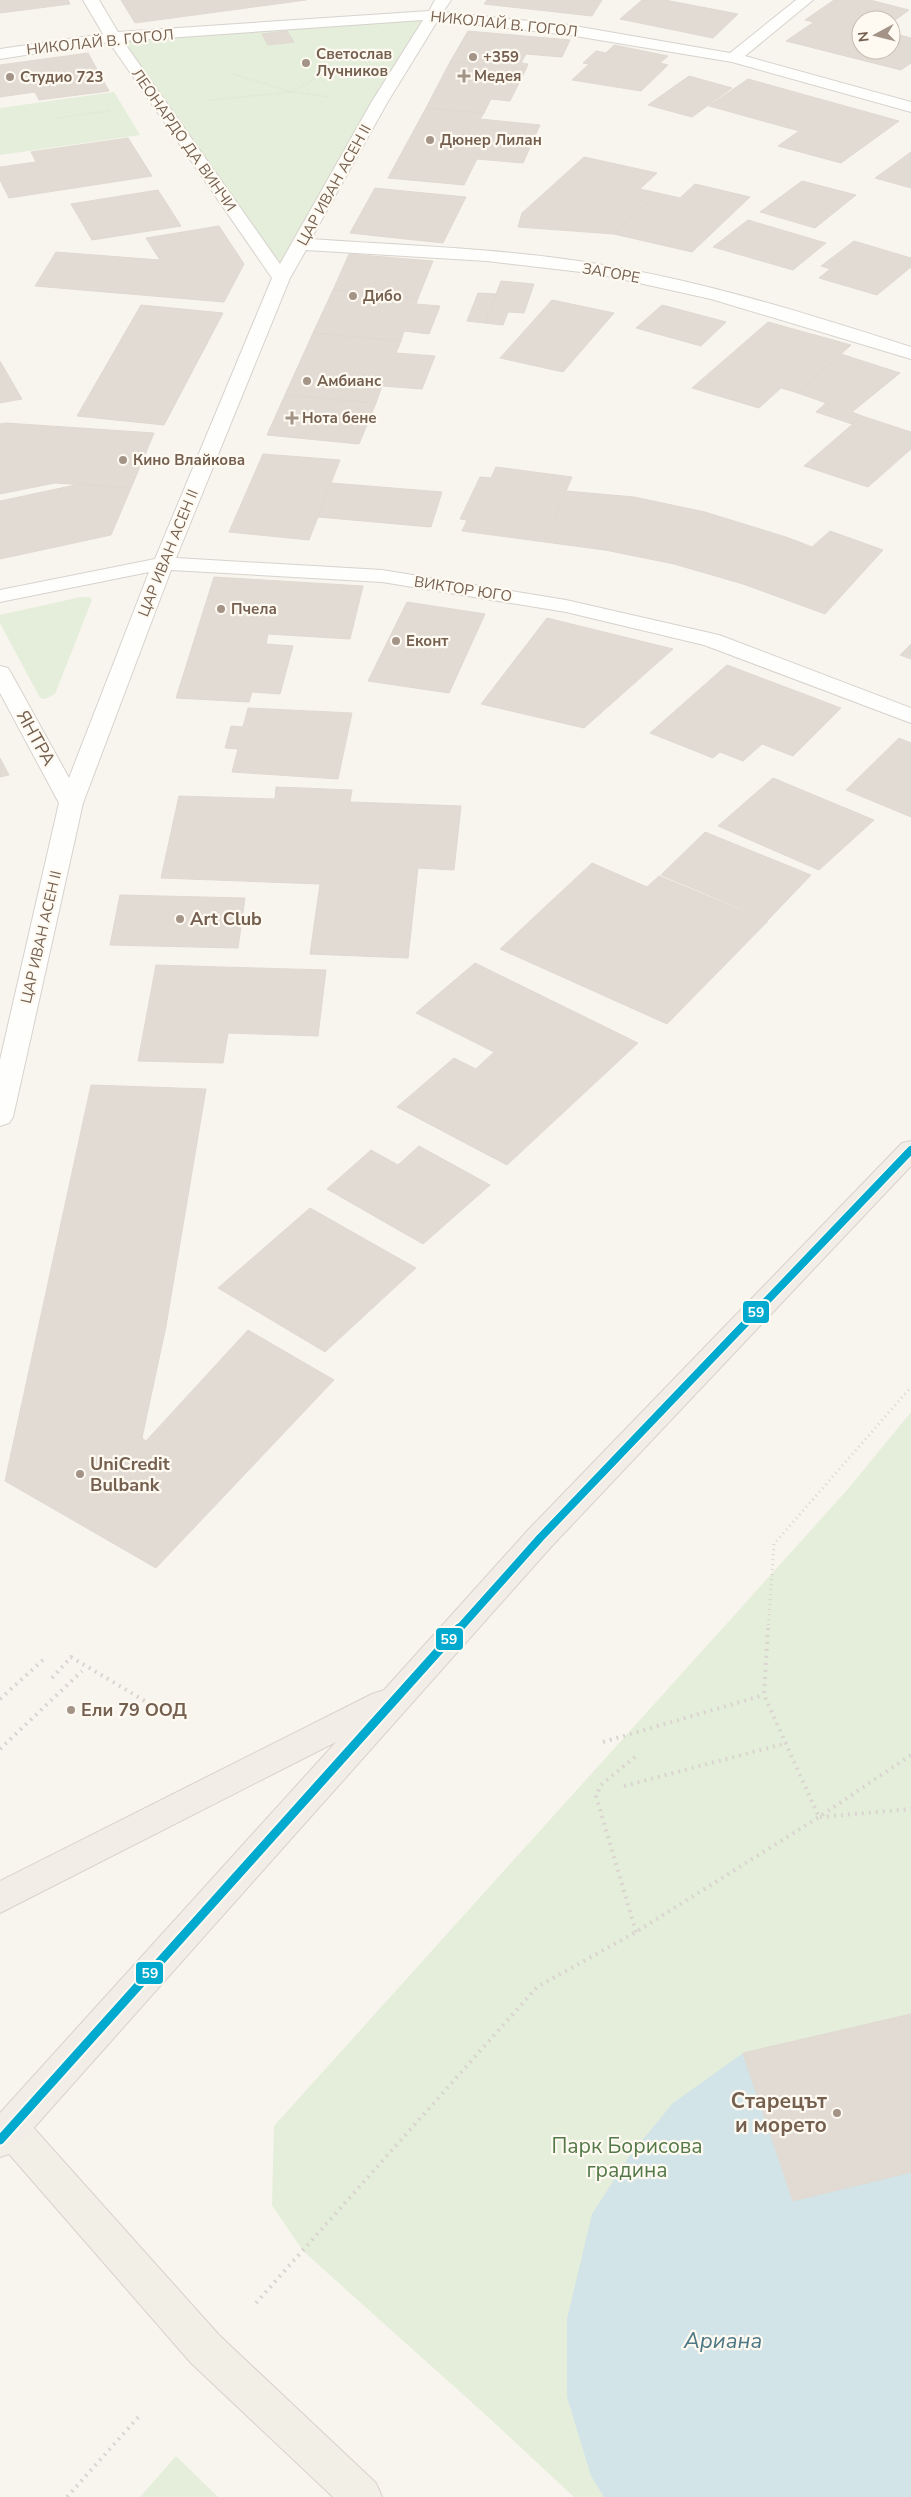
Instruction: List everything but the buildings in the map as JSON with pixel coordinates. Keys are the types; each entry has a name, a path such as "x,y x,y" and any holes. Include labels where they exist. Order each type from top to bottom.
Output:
{"highway":[{"path":"5,2134 540,1538 911,1150"},
{"path":"0,1898 398,1695"}],"main road":[{"path":"5,2134 206,2349 362,2497"}],"street":[{"name":"ЛЕОНАРДО ДА ВИНЧИ","path":"91,0 113,38 281,278"},
{"path":"732,58 805,0"},
{"name":"НИКОЛАЙ В. ГОГОЛ","path":"0,54 113,38 437,8 732,58 911,106"},
{"name":"ЦАР ИВАН АСЕН II","path":"0,1117 71,803 163,563 281,278 379,102 437,8"},
{"name":"ЗАГОРЕ","path":"301,244 523,260 596,269 726,298 911,353"},
{"name":"ВИКТОР ЮГО","path":"0,596 163,563 382,576 566,606 711,640 784,666 911,716"},
{"name":"ЯНТРА","path":"0,673 71,803"}],"path":[{"path":"56,118 160,105 292,92 379,102"},
{"path":"819,1817 764,1695 774,1544 911,1386"},
{"path":"52,1678 71,1657 145,1701"},
{"path":"0,1699 43,1660"},
{"path":"0,1749 82,1671"},
{"path":"603,1742 764,1695"},
{"path":"624,1786 787,1743"},
{"path":"256,2302 537,1987 636,1932 819,1817 911,1755"},
{"path":"635,1757 601,1784 596,1796 636,1932"},
{"path":"819,1817 911,1809"},
{"path":"67,2497 141,2414"}],"green space":[{"path":"432,15 281,278 113,37"},
{"path":"114,92 140,135 0,155 0,108"},
{"path":"81,597 89,597 92,600 55,694 45,699 40,698 0,623 0,615"},
{"name":"Парк Борисова градина","path":"911,1412 911,2497 574,2497 303,2251 272,2205 274,2126 848,1489"},
{"path":"176,2456 218,2497 140,2497"}],"water":[{"name":"Ариана","path":"743,2053 793,2201 911,2172 911,2497 604,2497 591,2476 567,2397 567,2319 592,2214 630,2155 673,2103"}],"pier":[{"path":"0,2332 147,2489 140,2497 0,2497"}],"transit line":[{"name":"59","path":"0,2140 540,1538 911,1150"}],"place":[{"name":"+359","path":"473,57"},
{"name":"Светослав Лучников","path":"306,63"},
{"name":"Медея","path":"464,76"},
{"name":"Студио 723","path":"10,77"},
{"name":"Дюнер Лилан","path":"430,140"},
{"name":"Дибо","path":"353,296"},
{"name":"Амбианс","path":"307,381"},
{"name":"Нота бене","path":"292,418"},
{"name":"Кино Влайкова","path":"123,460"},
{"name":"Пчела","path":"221,609"},
{"name":"Еконт","path":"396,641"},
{"name":"Art Club","path":"180,919"},
{"name":"UniCredit Bulbank","path":"80,1474"},
{"name":"Ели 79 ООД","path":"71,1710"},
{"name":"Старецът и морето","path":"837,2113"}]}
